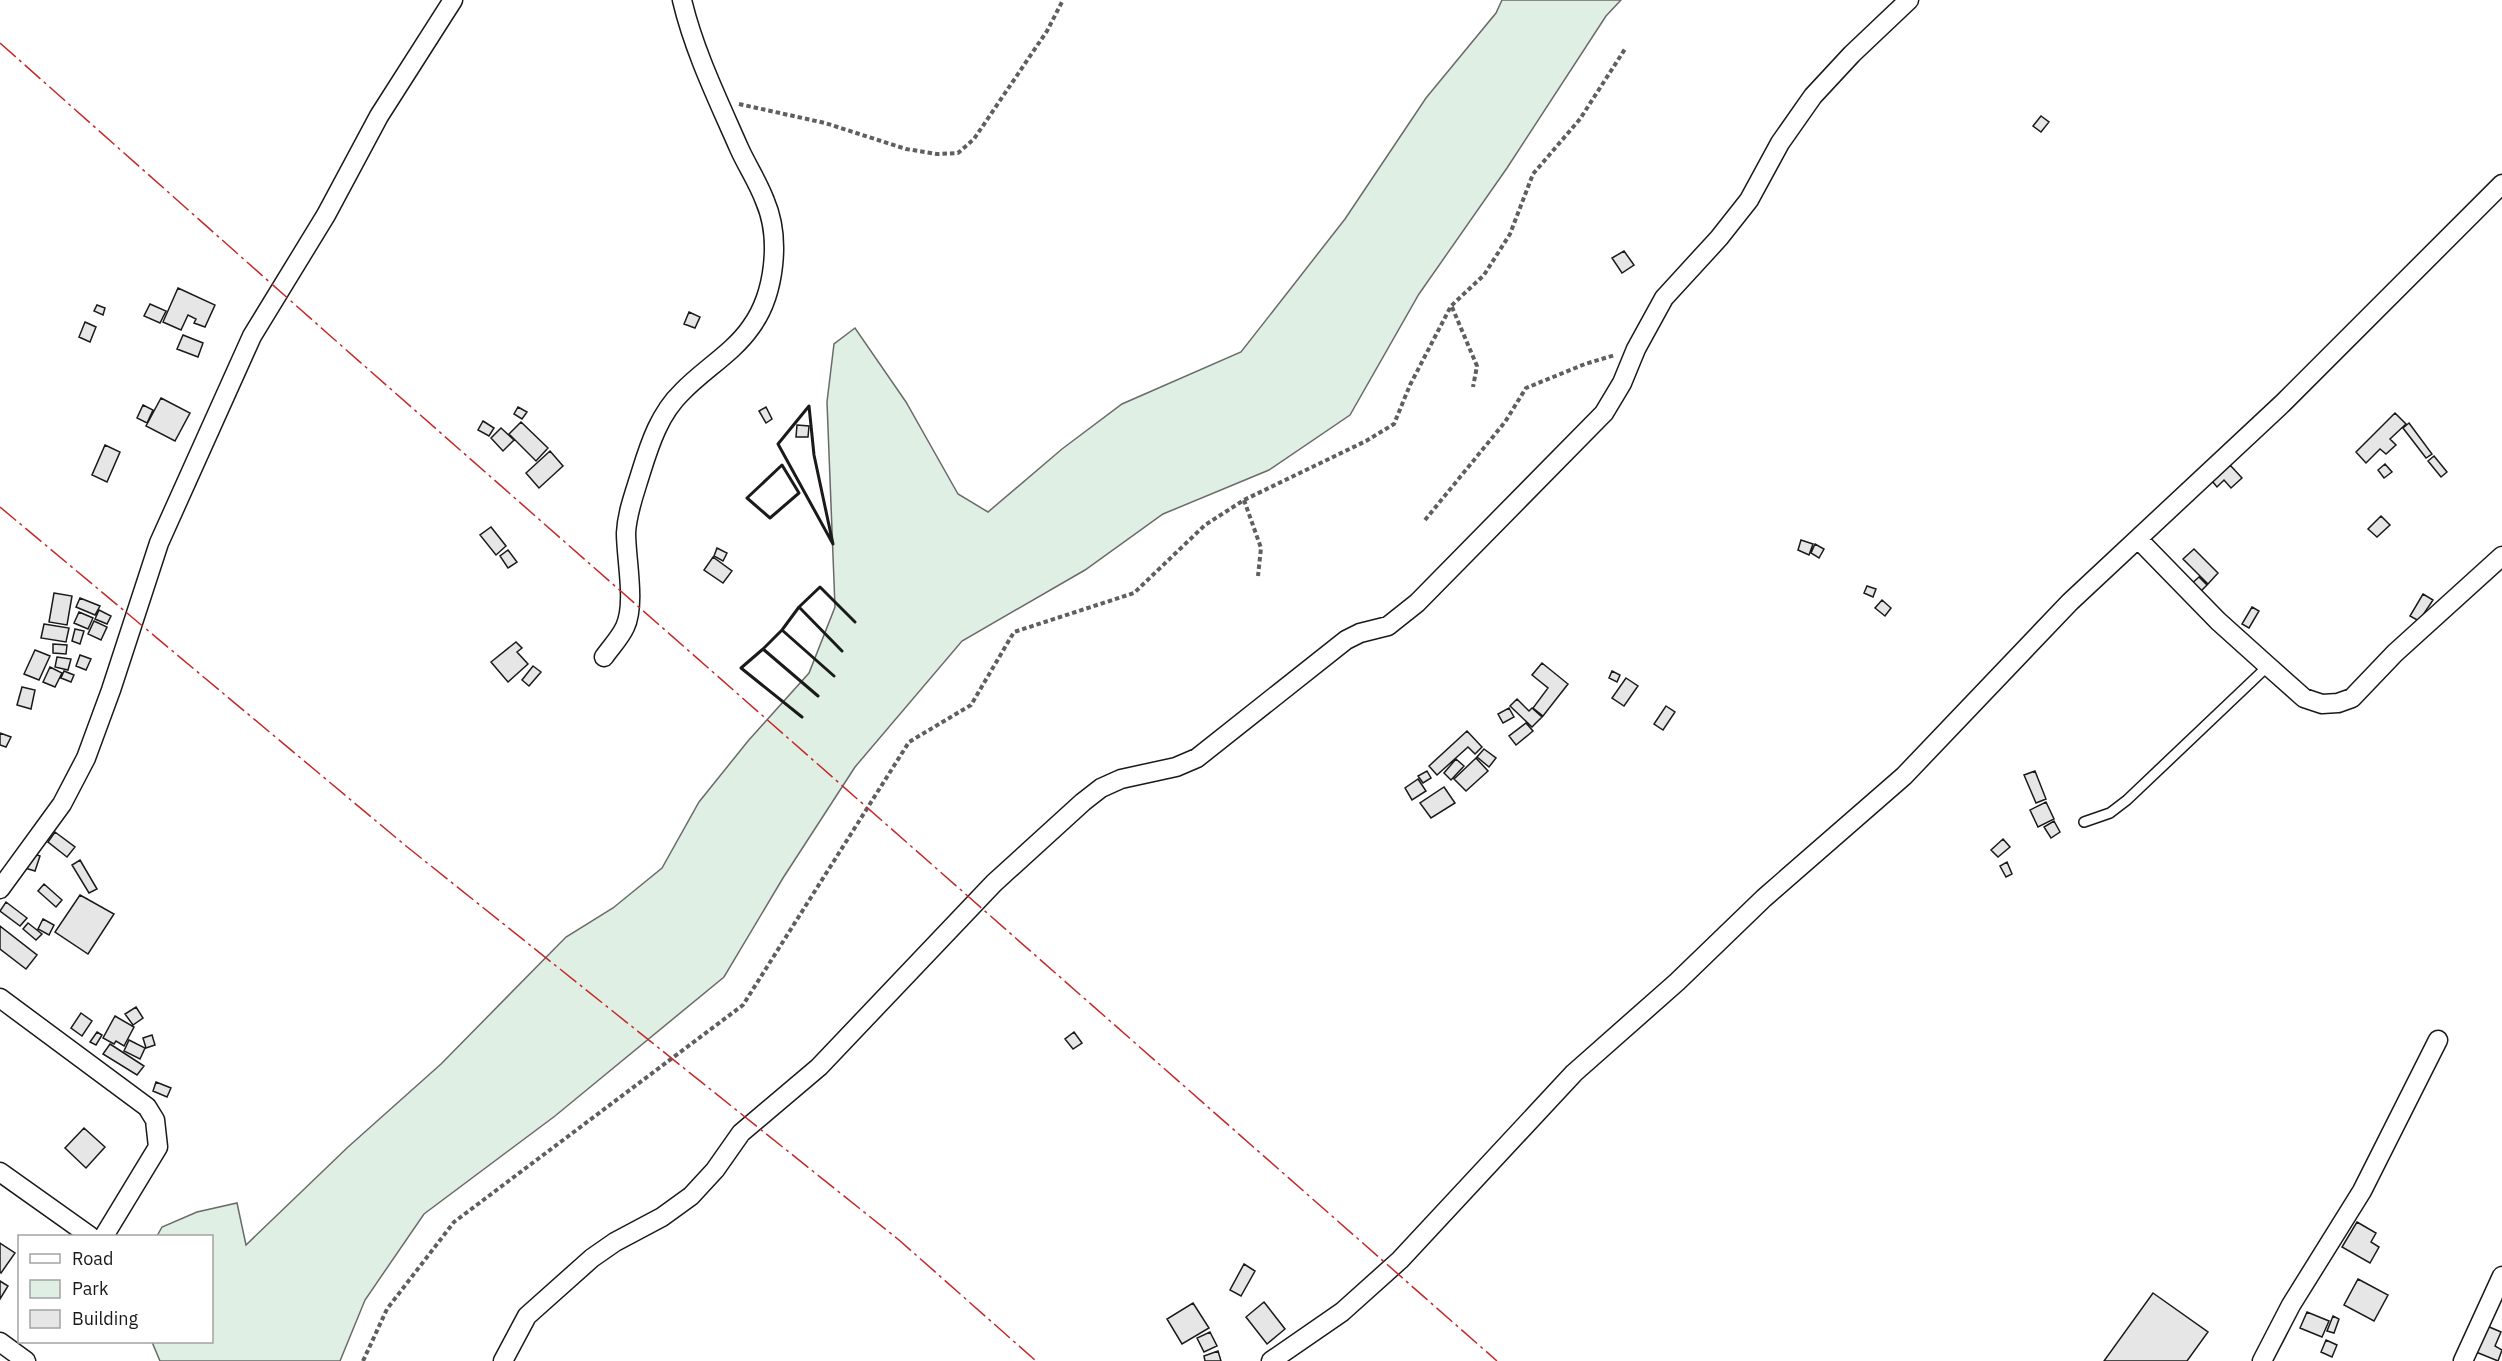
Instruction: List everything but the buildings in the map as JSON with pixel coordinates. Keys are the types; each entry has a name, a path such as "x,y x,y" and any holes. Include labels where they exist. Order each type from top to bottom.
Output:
{"street":[{"path":"0,889 62,804 86,758 111,690 159,543 252,336 326,214 379,116 453,0"},
{"path":"604,657 622,632 629,614 630,566 626,533 629,510 648,450 665,412 680,393 725,355 751,327 763,306 772,272 773,235 766,202 716,94 682,0"},
{"path":"503,1361 527,1316 592,1258 615,1242 662,1217 691,1196 715,1170 741,1133 819,1067 994,883 1083,802 1101,788 1121,779 1176,767 1197,758 1346,640 1360,633 1388,626 1417,603 1604,413 1622,383 1636,349 1664,298 1719,238 1749,200 1780,143 1813,96 1852,54 1909,0"},
{"path":"1271,1361 1342,1312 1400,1260 1574,1073 1677,982 1764,898 1904,776 2070,602 2283,404 2502,184"},
{"path":"2139,540 2218,621 2268,666 2304,698 2322,704 2338,703 2352,698 2395,653 2502,556"},
{"path":"0,998 147,1107 155,1120 158,1147 105,1235"},
{"path":"2262,1361 2291,1305 2362,1191 2438,1040"},
{"path":"0,1172 89,1235"},
{"path":"2463,1361 2502,1276"},
{"path":"0,1342 26,1361"}],"lane":[{"path":"2084,822 2110,813 2127,800 2268,666"}],"path":[{"path":"716,94 732,102 825,123 906,149 936,154 958,153 974,139 1047,31 1063,0"},
{"path":"363,1361 387,1309 454,1222 742,1005 909,742 971,705 1014,632 1134,594 1205,525 1244,500 1366,441 1394,424 1410,385 1451,306 1484,275 1510,234 1533,174 1580,119 1625,49"},
{"path":"1451,306 1477,366 1473,387"},
{"path":"1425,520 1497,431 1526,388 1585,364 1636,349"},
{"path":"1244,500 1261,548 1258,576"}],"green space":[{"path":"1502,0 1621,0 1606,16 1507,168 1419,294 1350,415 1269,470 1163,514 1085,570 962,641 855,767 783,878 724,977 555,1116 424,1214 365,1300 340,1361 160,1361 152,1343 213,1343 213,1235 158,1235 162,1227 197,1212 237,1203 246,1245 348,1147 441,1064 566,937 613,908 662,868 699,802 748,741 809,673 835,607 827,402 834,344 855,328 906,402 958,494 988,512 1062,449 1122,404 1241,352 1345,219 1426,98 1496,13"}],"wall":[{"path":"809,406 814,455 833,544 778,444 809,406"},
{"path":"782,465 799,493 770,518 747,498 782,465"},
{"path":"799,607 820,587 855,622"},
{"path":"782,630 799,607 842,651"},
{"path":"763,649 782,630 834,676"},
{"path":"802,717 741,668 763,649 818,696"}],"power":[{"path":"0,43 1497,1361"},
{"path":"0,507 406,846 899,1240 1036,1361"}]}
